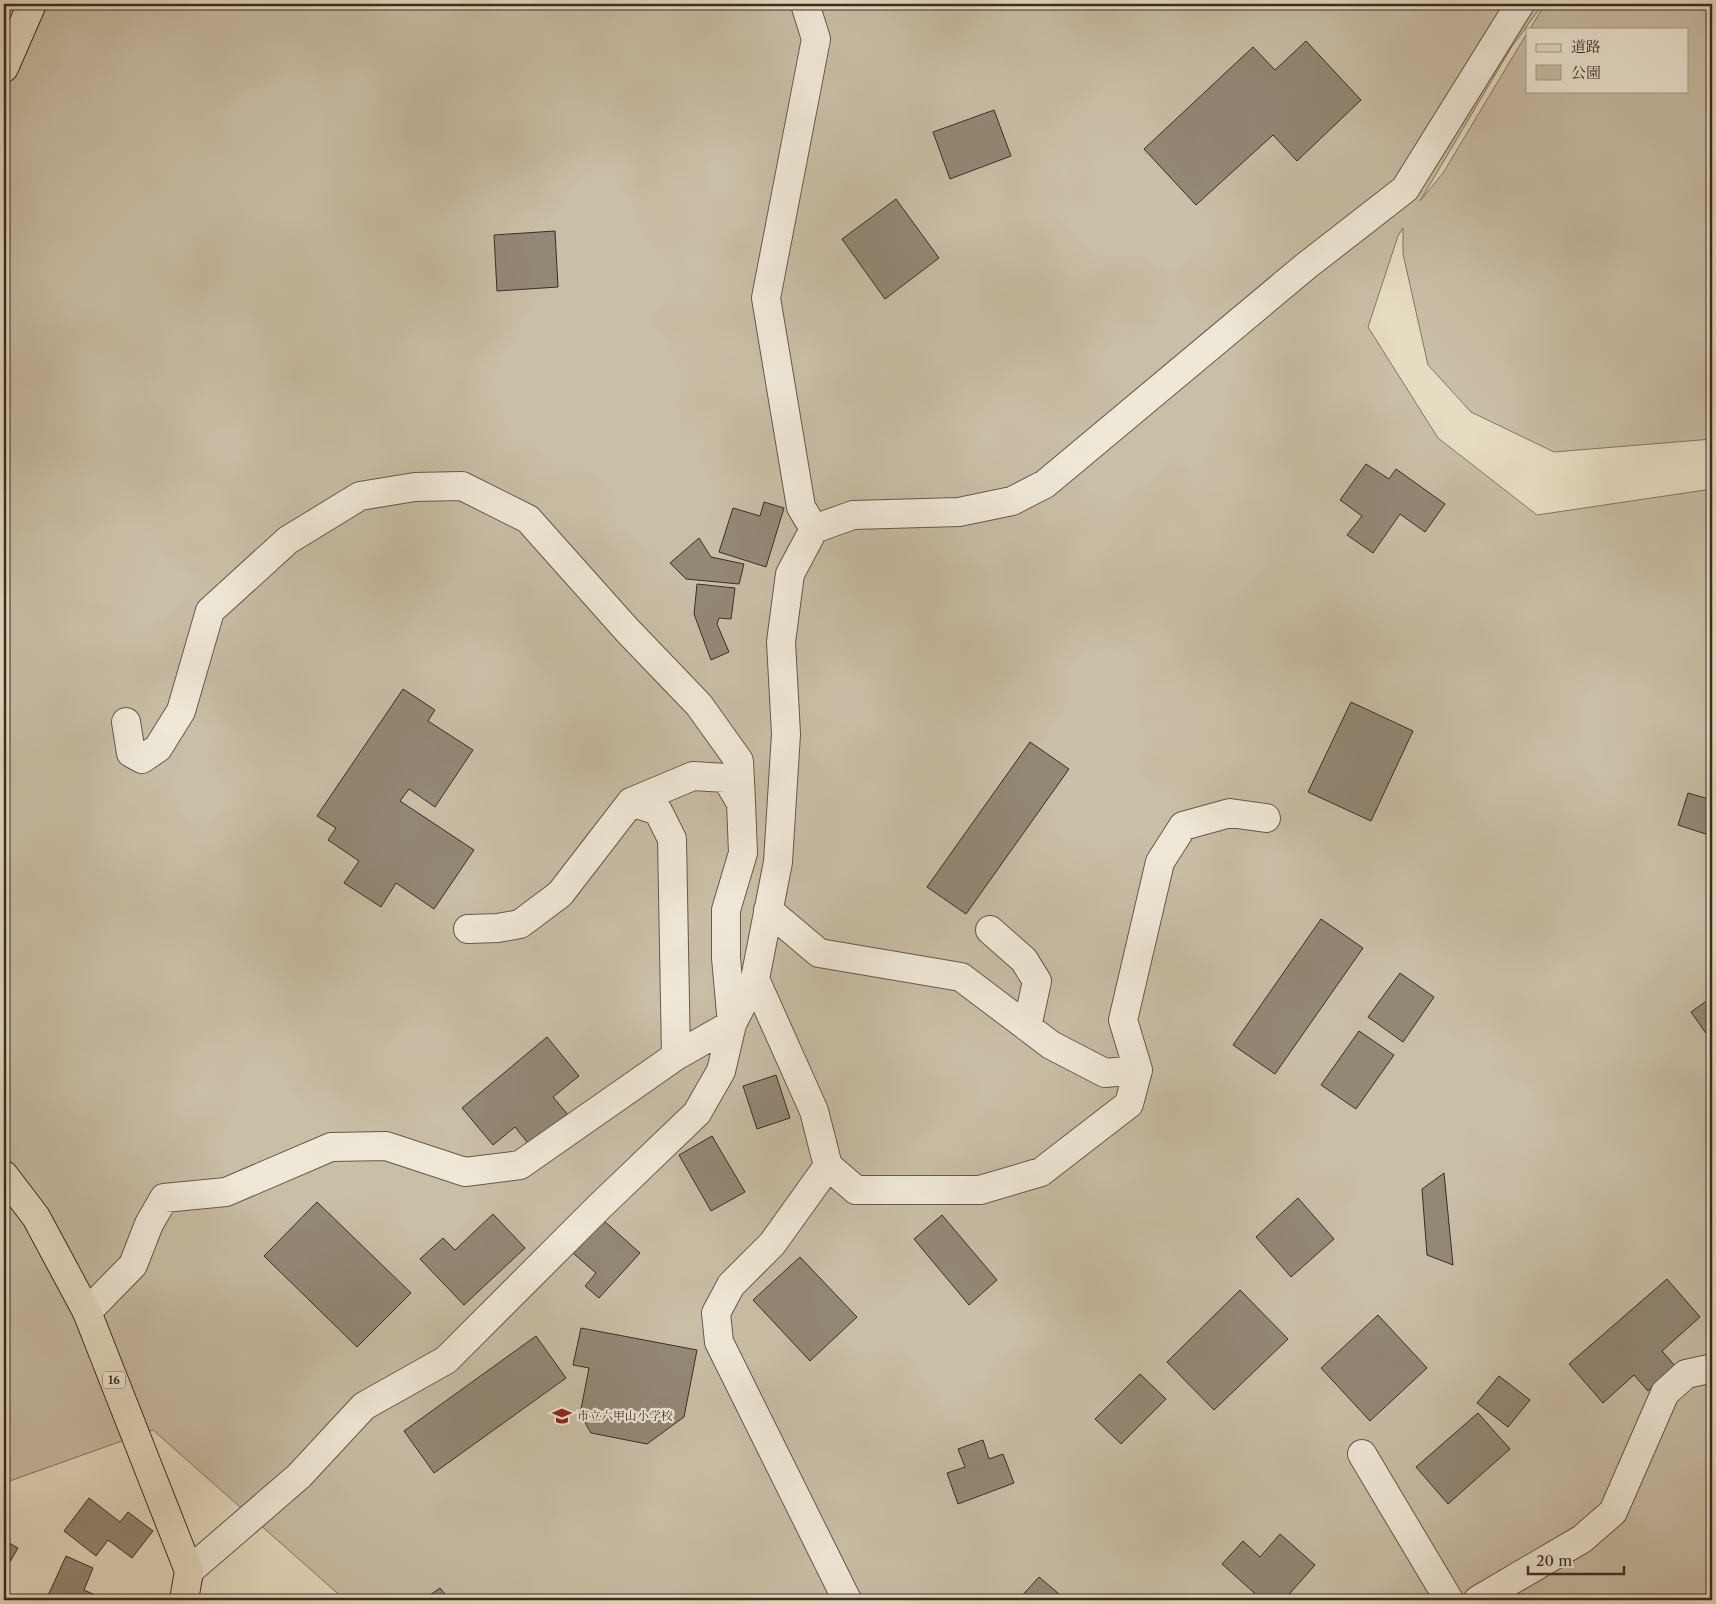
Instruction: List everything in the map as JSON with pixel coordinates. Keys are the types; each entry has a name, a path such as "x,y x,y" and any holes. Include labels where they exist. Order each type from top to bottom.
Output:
{"main road":[{"path":"4,68 32,4"},
{"name":"16","path":"4,1175 36,1217 87,1312 189,1571"},
{"path":"184,1600 189,1571"}],"street":[{"path":"804,4 816,39 766,298 801,507 814,529"},
{"path":"189,1571 299,1476 364,1406 446,1360 592,1214 697,1113 721,1071 732,1024 755,979 778,862 786,734 781,642 790,574 814,529 853,515 959,512 1012,501 1045,484 1306,266 1405,189 1520,4"},
{"path":"126,722 130,753 142,760 158,748 181,711 210,611 288,540 360,496 416,488 462,486 528,518 627,630 699,705 739,761 743,853 726,910 726,958 732,1024"},
{"path":"468,929 498,928 520,924 560,894 631,802 693,776 726,778 741,803"},
{"path":"631,802 658,811 672,839 676,1056"},
{"path":"755,979 814,1111 828,1166 856,1190 980,1190 1041,1172 1129,1104 1138,1070 1123,1020 1160,862 1183,826 1230,812 1266,818"},
{"path":"768,910 819,954 961,977 1051,1045 1105,1073 1138,1070"},
{"path":"990,930 1024,960 1037,981 1027,1027"},
{"path":"87,1312 133,1265 149,1224 164,1198 226,1192 331,1147 386,1146 465,1172 520,1165 676,1056 732,1024"},
{"path":"828,1166 772,1244 731,1285 716,1313 720,1342 847,1600"},
{"path":"1478,1600 1582,1539 1613,1512 1664,1393 1686,1374 1712,1371"},
{"path":"1362,1454 1449,1600"}],"green space":[{"path":"4,4 1543,4 1511,48 1420,201 1443,173 1526,35 1526,92 1688,92 1688,28 1531,28 1545,4 1712,4 1712,439 1554,452 1471,412 1428,365 1403,254 1403,228 1398,236 1368,327 1438,438 1537,515 1712,489 1712,1600 345,1600 153,1430 4,1483"}],"building":[{"path":"1306,41 1361,100 1297,161 1273,135 1196,205 1144,149 1253,47 1275,70"},
{"path":"994,110 1011,156 950,179 933,132"},
{"path":"896,199 939,258 885,299 842,239"},
{"path":"555,231 558,287 497,291 494,235"},
{"path":"1366,464 1389,479 1396,469 1445,504 1425,532 1400,514 1373,553 1347,535 1362,516 1340,500"},
{"path":"764,502 784,508 766,567 719,552 733,508 760,516"},
{"path":"699,538 711,557 744,564 739,584 686,579 670,563"},
{"path":"697,584 735,588 731,619 719,618 717,624 729,652 711,660 694,614"},
{"path":"403,689 435,710 428,721 473,750 435,807 409,789 400,801 474,850 434,909 396,883 381,907 344,883 359,861 328,840 336,828 317,816"},
{"path":"1351,702 1413,731 1371,821 1308,792"},
{"path":"1030,742 1069,769 966,914 927,887"},
{"path":"1688,793 1712,800 1712,836 1678,825"},
{"path":"1321,919 1363,948 1275,1074 1233,1045"},
{"path":"1400,973 1434,997 1403,1042 1368,1017"},
{"path":"1712,997 1712,1042 1691,1012"},
{"path":"1359,1031 1394,1055 1356,1109 1321,1085"},
{"path":"547,1037 579,1076 553,1097 569,1116 531,1147 515,1127 493,1145 462,1108"},
{"path":"776,1075 790,1118 757,1129 743,1086"},
{"path":"712,1136 745,1192 711,1211 679,1155"},
{"path":"1444,1173 1453,1265 1427,1255 1422,1189"},
{"path":"1298,1198 1334,1239 1291,1277 1256,1237"},
{"path":"317,1202 411,1293 357,1347 264,1256"},
{"path":"493,1214 525,1248 464,1305 420,1259 443,1238 455,1250"},
{"path":"942,1215 997,1280 969,1305 914,1239"},
{"path":"603,1220 640,1253 599,1298 585,1286 596,1273 573,1253"},
{"path":"800,1257 857,1317 810,1361 753,1300"},
{"path":"1667,1279 1700,1317 1662,1351 1675,1366 1648,1391 1634,1375 1603,1403 1569,1364"},
{"path":"1240,1290 1288,1339 1214,1410 1167,1362"},
{"path":"1378,1315 1427,1368 1370,1421 1321,1368"},
{"path":"581,1328 697,1350 684,1417 647,1444 591,1433 580,1414 589,1368 573,1365"},
{"path":"536,1336 566,1378 434,1473 404,1431"},
{"path":"1140,1374 1166,1399 1121,1444 1095,1419"},
{"path":"1499,1376 1530,1400 1508,1427 1477,1403"},
{"path":"1478,1413 1510,1449 1448,1504 1416,1467"},
{"path":"983,1440 989,1459 1003,1454 1014,1483 958,1504 947,1473 965,1467 958,1449"},
{"path":"89,1498 120,1522 128,1512 153,1531 132,1558 108,1540 96,1556 64,1531"},
{"path":"1280,1534 1315,1565 1284,1600 1262,1600 1222,1564 1243,1541 1260,1557"},
{"path":"4,1540 18,1548 4,1572"},
{"path":"66,1556 93,1568 84,1590 107,1600 46,1600"},
{"path":"1039,1577 1065,1599 1065,1600 1018,1600"},
{"path":"440,1588 450,1600 423,1600"}],"place":[{"name":"市立六甲山小学校","path":"562,1416"}]}
